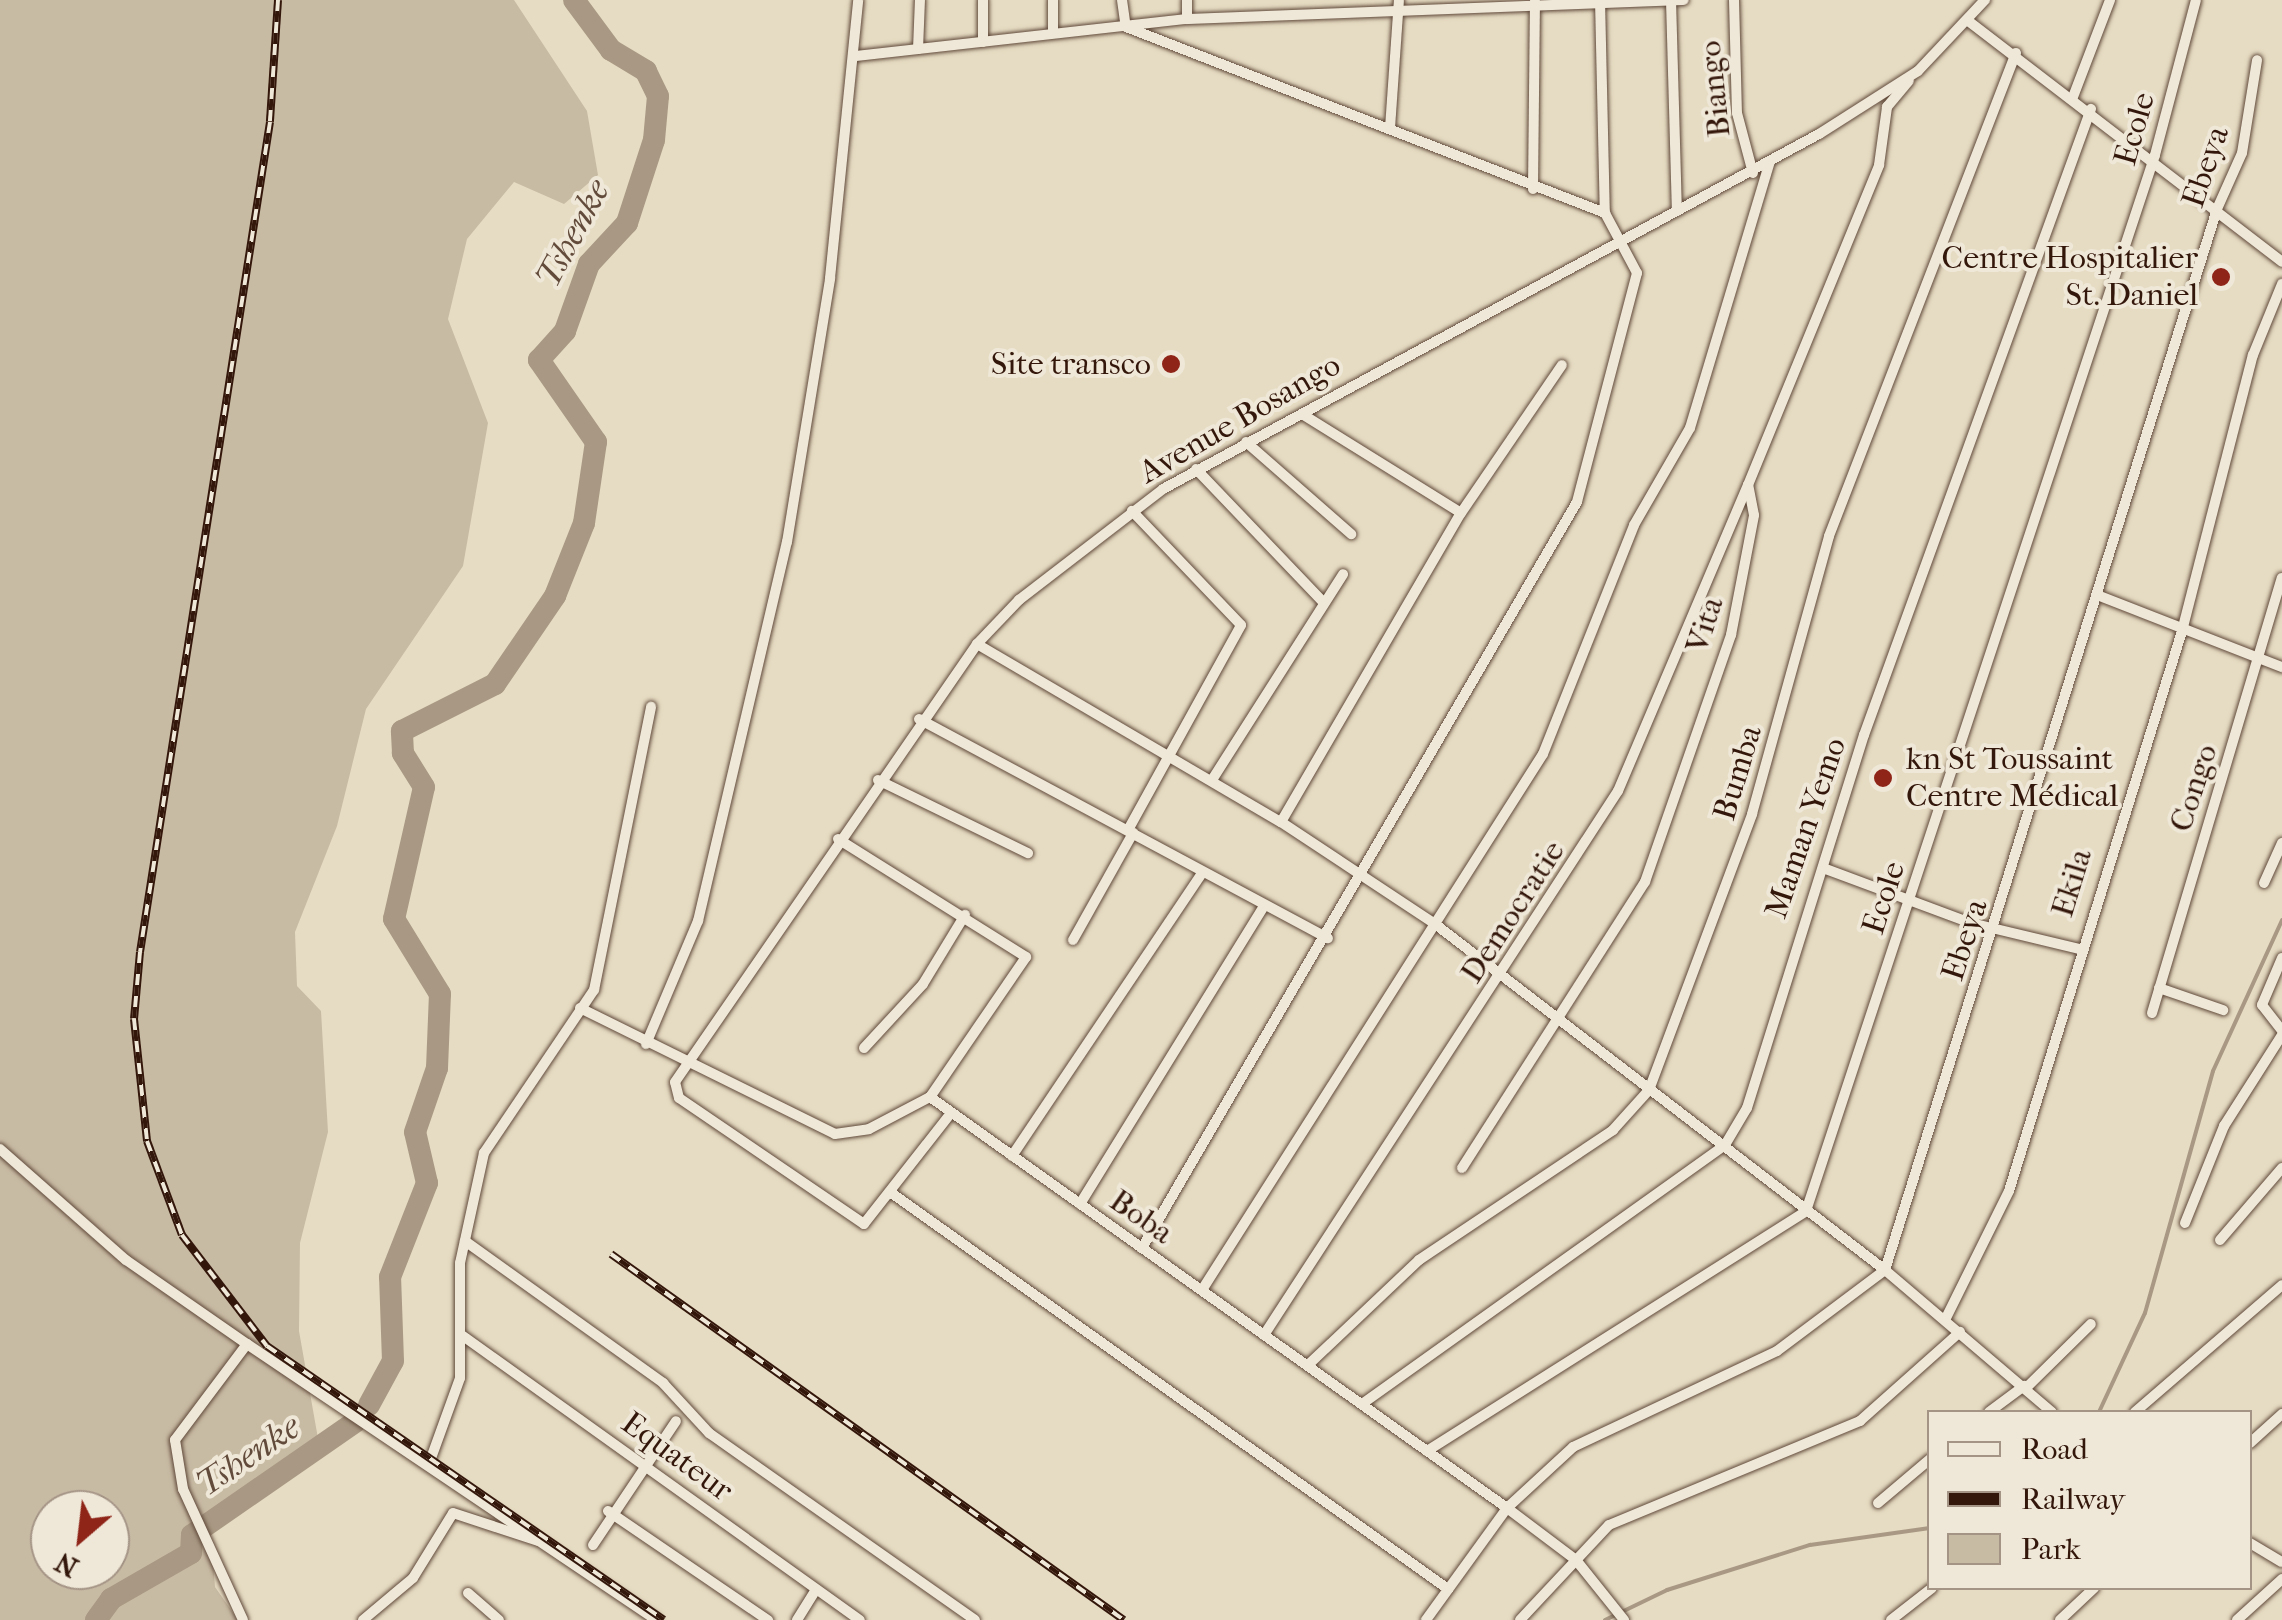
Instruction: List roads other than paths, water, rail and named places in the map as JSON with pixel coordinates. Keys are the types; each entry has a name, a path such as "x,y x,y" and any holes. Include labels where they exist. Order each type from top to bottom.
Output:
{"street":[{"path":"646,1044 698,922 786,542 856,56 858,0"},
{"path":"918,49 920,0"},
{"path":"982,0 983,42"},
{"path":"1053,0 1053,32"},
{"path":"1122,0 1126,26"},
{"path":"1187,18 1188,0"},
{"path":"1257,15 1258,0"},
{"path":"1671,0 1677,211"},
{"path":"856,56 1053,32 1329,6 1684,0"},
{"name":"Biango","path":"1734,0 1737,113 1752,173"},
{"name":"Avenue Bosango","path":"682,1065 919,720 977,644 1132,511 1246,442 1771,162 1918,71 1985,0"},
{"path":"2073,97 2110,0"},
{"name":"Ecole","path":"1806,1212 2154,155 2196,0"},
{"path":"1534,189 1535,2"},
{"path":"1142,1248 1365,876 1588,479 1637,273 1623,240 1605,213 1599,2"},
{"path":"1390,128 1399,5"},
{"path":"1968,20 2154,155 2216,209 2280,256"},
{"path":"1126,26 1390,128 1534,189 1605,213"},
{"name":"Bumba","path":"1308,1365 1419,1260 1612,1130 1648,1090 1752,814 1829,536 2016,53"},
{"name":"Ebeya","path":"1885,1270 1996,925 2216,209 2242,153 2257,60"},
{"name":"Vita","path":"1462,1168 1562,1023 1636,904 1680,784 1743,586 1754,514 1748,486 1879,165 1888,107 1918,71"},
{"name":"Maman Yemo","path":"1362,1404 1725,1145 1754,1092 1823,868 2091,109"},
{"path":"1202,1290 1542,754 1634,526 1690,428 1771,162"},
{"name":"Ekila","path":"1946,1318 2009,1191 2079,949 2182,630 2252,355 2282,284"},
{"path":"1282,822 1462,512 1562,366"},
{"path":"1302,414 1462,512"},
{"path":"1246,442 1351,534"},
{"path":"1196,470 1324,604"},
{"name":"Democratie","path":"1264,1336 1503,975 1618,791 1748,486"},
{"path":"1073,940 1168,754 1241,625 1132,511"},
{"path":"1212,780 1343,574"},
{"name":"Congo","path":"2152,1013 2282,578"},
{"path":"2097,595 2182,630 2261,654 2282,666"},
{"path":"977,644 1282,822 1434,924 1946,1318 2050,1410"},
{"path":"430,1461 454,1405 463,1336 464,1241 500,1118 594,990 651,707"},
{"path":"919,720 1131,832 1264,908 1328,938"},
{"path":"878,780 1028,854"},
{"path":"580,1008 682,1065 836,1134 930,1097 1025,965 1022,950 838,839"},
{"path":"2264,884 2282,843"},
{"path":"1823,868 1909,899 2079,949"},
{"path":"1012,1156 1202,873"},
{"path":"1080,1204 1264,908"},
{"path":"864,1048 923,984 965,915"},
{"path":"2185,1223 2224,1126 2282,1033 2262,1005 2282,958"},
{"path":"2159,988 2223,1010"},
{"path":"682,1065 679,1098 853,1221 872,1219 951,1113"},
{"name":"Boba","path":"930,1097 1507,1508 1576,1560 1624,1620"},
{"path":"0,1149 126,1260 246,1344 430,1461 656,1620"},
{"path":"2220,1240 2282,1168"},
{"path":"890,1192 1448,1589"},
{"path":"1428,1451 1806,1212"},
{"path":"464,1241 663,1382 709,1433 975,1620"},
{"path":"1426,1620 1507,1508 1572,1448 1777,1352 1885,1270"},
{"path":"2138,1410 2282,1285"},
{"path":"1992,1410 2025,1387 2091,1324"},
{"path":"1520,1620 1609,1524 1860,1421 1960,1332"},
{"name":"Equateur","path":"463,1336 860,1620"},
{"path":"243,1620 193,1514 176,1432 246,1344"},
{"path":"2252,1440 2282,1414"},
{"path":"593,1545 608,1511 646,1467 676,1421"},
{"path":"1878,1502 1927,1461"},
{"path":"608,1511 768,1620"},
{"path":"363,1620 413,1578 452,1514 553,1546"},
{"path":"2252,1544 2282,1562"},
{"path":"2236,1620 2282,1579"},
{"path":"796,1620 816,1590"},
{"path":"1891,1620 1929,1590"},
{"path":"2060,1620 2092,1590"},
{"path":"468,1593 499,1620"}],"waterway":[{"name":"Tshenke","path":"369,1405 393,1361 390,1277 427,1183 415,1132 437,1068 440,994 394,919 424,787 403,753 402,731 495,684 555,596 584,523 596,442 539,360 565,331 589,264 627,223 654,140 658,96 646,71 611,50 574,0"},
{"path":"2100,1410 2145,1313 2213,1071 2282,920"},
{"name":"Tshenke","path":"96,1620 111,1599 191,1553 192,1535 355,1422"},
{"path":"1605,1620 1667,1590 1810,1545 1927,1528"}],"railway":[{"path":"278,0 270,122 140,952 134,1019 147,1141 182,1235 267,1346 664,1620"},
{"path":"611,1254 1124,1620"}],"place":[{"name":"Centre Hospitalier St. Daniel","path":"2221,277"},
{"name":"Site transco","path":"1171,364"},
{"name":"kn St Toussaint Centre Médical","path":"1883,778"}]}
